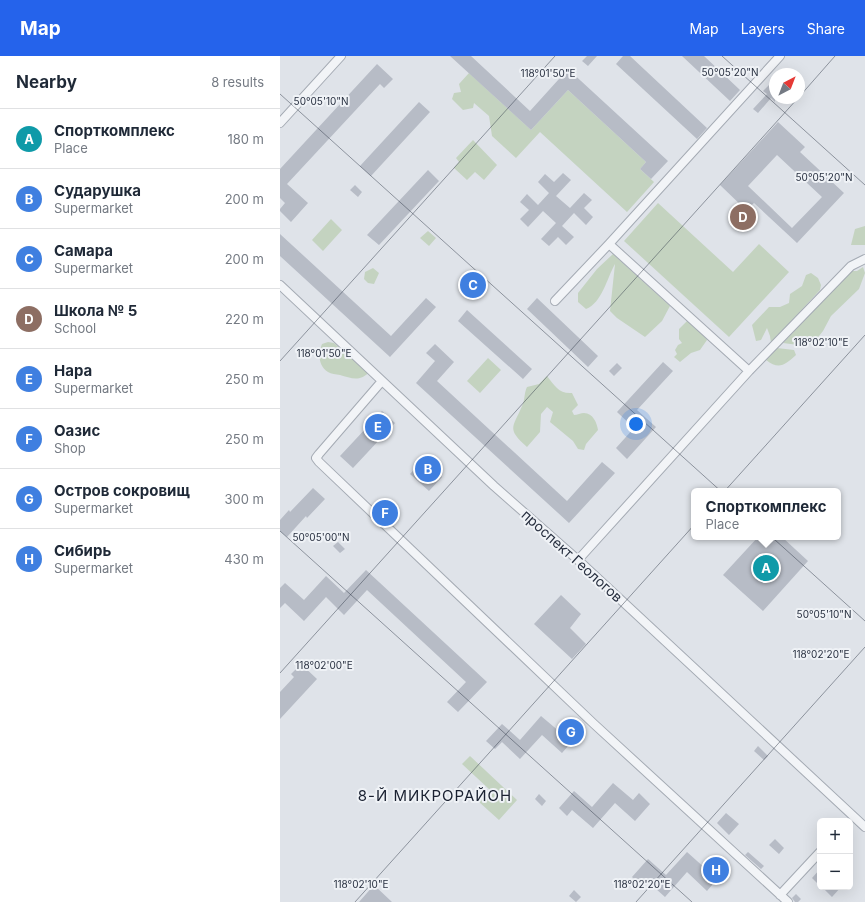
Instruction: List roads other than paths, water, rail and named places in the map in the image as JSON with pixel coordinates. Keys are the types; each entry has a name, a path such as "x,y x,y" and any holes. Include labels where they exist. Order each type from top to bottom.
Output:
{"street":[{"path":"280,123 341,56"},
{"path":"555,301 609,244 780,56"},
{"path":"609,244 749,371"},
{"path":"578,560 749,371 851,266 865,259"},
{"name":"проспект Геологов","path":"280,285 494,486 578,560 774,741 850,818"},
{"path":"382,381 319,454 316,458 318,462 616,744 788,902"},
{"name":"проспект Геологов","path":"853,820 865,827"},
{"path":"780,895 818,854"}],"place":[{"name":"Школа № 5","path":"743,217"},
{"name":"Самара","path":"473,285"},
{"name":"Нара","path":"378,427"},
{"name":"Сударушка","path":"428,469"},
{"name":"Оазис","path":"385,513"},
{"name":"Спорткомплекс","path":"766,568"},
{"name":"Остров сокровищ","path":"571,732"},
{"name":"Сибирь","path":"716,870"}],"district":[{"name":"8-Й МИКРОРАЙОН","path":"435,796"}]}
